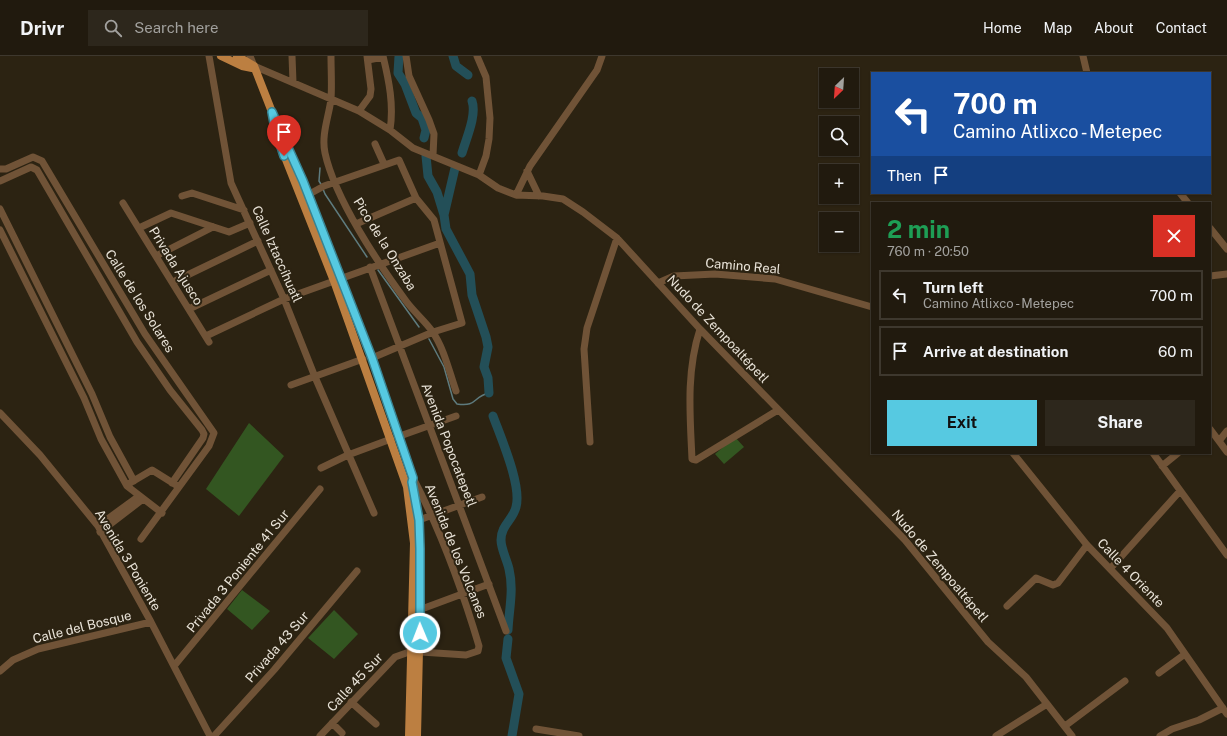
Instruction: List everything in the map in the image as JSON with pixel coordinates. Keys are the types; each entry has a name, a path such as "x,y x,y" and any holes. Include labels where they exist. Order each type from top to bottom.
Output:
{"main road":[{"path":"221,56 242,66 255,68"},
{"path":"237,56 255,68 337,280 372,358 400,436 413,478 412,482 419,520 421,564 419,610 422,653 417,701 417,736"},
{"path":"337,280 362,359 407,487 412,518 414,543 409,736"}],"street":[{"name":"Calle Iztaccíhuatl","path":"209,56 227,152 230,177 284,299 315,377 374,513"},
{"path":"250,56 255,68"},
{"path":"292,56 292,82"},
{"name":"Pico de la Onzaba","path":"331,56 331,99 326,122 325,151 335,182 356,224 381,265 408,303 433,332 445,358 456,391"},
{"path":"359,111 370,96 371,89 368,58 383,56 389,81 393,114 390,130"},
{"path":"406,56 409,76 434,134 433,155"},
{"path":"477,56 486,77 490,118 489,139 486,156 479,175"},
{"path":"516,195 527,171 597,70 602,56"},
{"path":"1083,56 1087,72"},
{"name":"Nudo de Zempoaltépetl","path":"255,68 359,111 390,130 413,148 479,175 498,188 516,195 563,199 617,238 700,329 905,540 988,642 1026,677 1072,736"},
{"path":"375,144 384,164"},
{"name":"Calle de los Solares","path":"0,169 16,165 34,157 42,161 145,334 214,433 209,446 162,513 141,539"},
{"path":"305,197 320,188 335,182 399,160 416,198 434,220 446,271 462,323 433,332 399,348 372,358"},
{"path":"16,165 19,173"},
{"name":"Calle de los Solares","path":"0,181 31,166 37,170 137,342 170,390 204,434 172,483"},
{"path":"527,171 538,196"},
{"path":"182,196 192,193 244,210"},
{"path":"1181,194 1187,202"},
{"path":"356,224 416,198"},
{"name":"Privada Ajusco","path":"123,203 207,339 284,299"},
{"path":"0,209 92,394 110,437 134,481"},
{"path":"139,228 171,213 229,232 250,223"},
{"path":"156,256 213,227"},
{"path":"74,233 82,229"},
{"path":"1211,229 1227,248"},
{"path":"0,230 84,398 101,439 127,486 162,513"},
{"path":"590,442 584,349 587,328 617,238"},
{"path":"173,282 258,241"},
{"path":"284,299 440,243"},
{"path":"18,267 26,263"},
{"name":"Avenida Popocatepetl","path":"370,267 506,631"},
{"path":"189,309 271,270"},
{"name":"Camino Real","path":"658,283 674,276 715,274 775,279 871,306"},
{"path":"1211,276 1227,274"},
{"path":"700,329 695,346 689,390 692,460 696,460 778,410"},
{"path":"137,342 145,334"},
{"path":"291,385 362,359"},
{"path":"84,398 92,394"},
{"name":"Avenida 3 Poniente","path":"0,413 40,455 99,529 151,622 210,736"},
{"path":"400,436 456,416"},
{"path":"1211,430 1227,452"},
{"path":"1219,441 1227,431"},
{"path":"321,468 348,455 391,439"},
{"name":"Calle 4 Oriente","path":"1014,454 1087,545 1167,628 1225,711"},
{"path":"1154,454 1180,491 1224,545 1227,555"},
{"path":"1162,466 1177,454"},
{"path":"127,486 152,470 179,488"},
{"name":"Avenida de los Volcanes","path":"413,478 463,594 479,646 478,651 466,655 422,653"},
{"name":"Privada 3 Poniente 41 Sur","path":"174,666 320,489"},
{"path":"1110,569 1180,491"},
{"path":"99,529 141,497"},
{"path":"419,520 482,497"},
{"path":"1008,606 1036,578 1042,579 1049,584 1055,585 1058,583 1087,545"},
{"name":"Privada 43 Sur","path":"214,736 274,670 357,572"},
{"path":"419,610 489,584"},
{"name":"Calle del Bosque","path":"0,671 13,660 38,649 151,622"},
{"name":"Calle 45 Sur","path":"320,736 395,657 412,651"},
{"path":"1159,673 1185,654"},
{"path":"1065,726 1125,682"},
{"path":"351,702 376,724"},
{"path":"996,736 1047,704"},
{"path":"1160,736 1172,729 1225,711"},
{"path":"332,723 342,733"},
{"path":"536,729 579,736"}],"green space":[{"path":"249,423 284,456 239,516 206,489"},
{"path":"735,437 744,447 724,464 715,454"},
{"path":"242,590 270,611 252,630 227,609"},
{"path":"334,610 358,634 334,659 308,638"}],"waterway":[{"path":"399,56 398,73 405,84 416,113 422,118 426,130 424,138"},
{"path":"453,56 456,66 468,75"},
{"path":"462,153 472,120 472,101"},
{"path":"426,156 428,176 437,192 444,215"},
{"path":"320,168 319,181 322,186"},
{"path":"455,168 444,215 446,229 470,274 472,295 488,347 484,367 488,378 489,393"},
{"path":"323,189 367,257"},
{"path":"378,270 419,327"},
{"path":"429,339 444,367 453,399 457,404 464,405 472,403 489,393"},
{"path":"493,416 510,462 517,498 516,507 503,530 501,540 509,569 511,584 508,630"},
{"path":"508,639 506,658 519,694 512,736"}],"route":[{"path":"284,156 275,128 272,112 303,181 372,358 400,436 413,478 412,482 419,520 421,564 419,610 420,633"}]}
